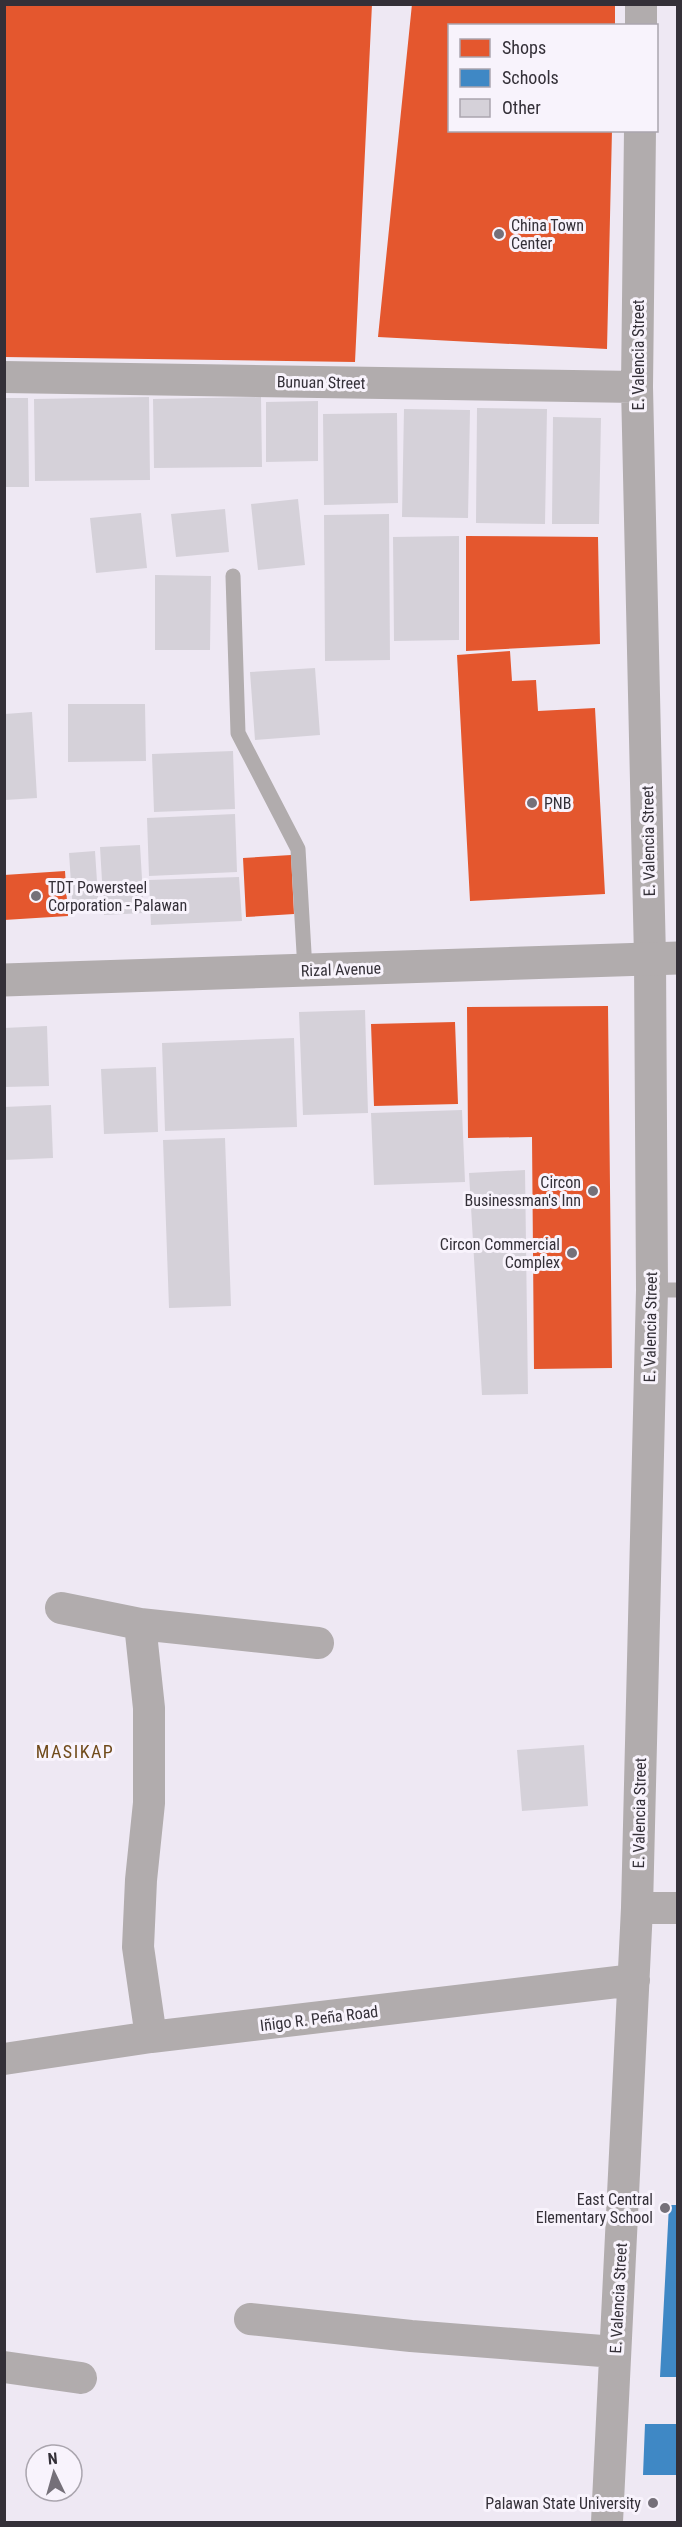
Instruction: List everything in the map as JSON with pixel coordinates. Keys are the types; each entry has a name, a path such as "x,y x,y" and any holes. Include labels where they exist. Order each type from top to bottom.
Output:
{"main road":[{"name":"Rizal Avenue","path":"4,980 664,958"}],"street":[{"path":"641,4 641,24"},
{"name":"E. Valencia Street","path":"607,2523 665,1290 664,958 637,387 640,132"},
{"name":"Bunuan Street","path":"4,377 637,387"},
{"path":"61,1608 140,1624 318,1643"},
{"path":"140,1624 149,1708 149,1803 141,1880 138,1947 151,2037"},
{"path":"637,1908 678,1908"},
{"name":"Iñigo R. Peña Road","path":"4,2058 151,2037 634,1980"},
{"path":"250,2319 411,2336 615,2352"},
{"path":"4,2367 81,2378"}],"lane":[{"path":"233,576 238,733 298,849 305,970"}],"building: Shops":[{"path":"4,4 372,4 355,362 4,357"},
{"name":"China Town Center","path":"412,4 615,4 615,24 448,24 448,132 612,132 607,349 378,337"},
{"path":"466,536 598,537 600,644 466,651"},
{"name":"PNB","path":"510,651 512,681 536,680 538,711 595,708 605,894 470,901 457,655"},
{"path":"291,855 294,914 246,917 243,858"},
{"name":"TDT Powersteel Corporation - Palawan","path":"65,871 68,916 4,920 4,875"},
{"name":"Circon Commercial Complex","path":"608,1006 612,1368 534,1369 532,1137 468,1138 467,1007"},
{"path":"455,1022 458,1104 374,1106 371,1024"}],"building: Schools":[{"path":"669,2205 678,2205 678,2377 660,2377"},
{"path":"645,2424 678,2424 678,2475 643,2475"}],"building: Other":[{"path":"149,397 150,480 35,481 34,399"},
{"path":"261,397 262,467 154,468 153,399"},
{"path":"4,398 28,398 29,487 4,487"},
{"path":"318,401 318,461 266,462 266,402"},
{"path":"477,408 547,409 545,524 476,523"},
{"path":"404,409 470,410 468,518 402,517"},
{"path":"397,413 398,503 324,505 323,414"},
{"path":"553,417 601,418 599,524 552,524"},
{"path":"298,499 305,565 258,570 251,504"},
{"path":"225,509 229,552 176,557 171,514"},
{"path":"141,513 147,568 96,573 90,518"},
{"path":"389,514 390,660 325,661 324,515"},
{"path":"459,536 459,640 394,641 393,537"},
{"path":"155,575 211,576 210,650 155,650"},
{"path":"315,668 320,735 255,740 250,672"},
{"path":"68,704 145,704 146,761 68,762"},
{"path":"32,712 37,798 5,800 5,714"},
{"path":"233,751 235,809 154,812 152,754"},
{"path":"235,814 237,872 149,876 147,818"},
{"path":"140,845 144,913 104,915 100,847"},
{"path":"95,851 99,912 73,913 69,853"},
{"path":"239,877 242,921 151,925 149,880"},
{"path":"365,1010 368,1113 303,1115 299,1012"},
{"path":"47,1026 49,1086 4,1087 4,1028"},
{"path":"294,1038 297,1127 165,1131 162,1043"},
{"path":"156,1067 158,1132 104,1134 101,1069"},
{"path":"51,1105 53,1158 4,1160 4,1107"},
{"path":"462,1110 465,1182 374,1185 371,1113"},
{"path":"225,1138 231,1306 169,1308 163,1140"},
{"path":"525,1170 528,1394 482,1395 469,1173"},
{"path":"584,1745 588,1806 522,1811 517,1750"}],"place":[{"name":"China Town Center","path":"499,234"},
{"name":"PNB","path":"532,803"},
{"name":"TDT Powersteel Corporation - Palawan","path":"36,896"},
{"name":"Circon Businessman's Inn","path":"593,1191"},
{"name":"Circon Commercial Complex","path":"572,1253"},
{"name":"East Central Elementary School","path":"665,2208"},
{"name":"Palawan State University","path":"653,2503"}],"district":[{"name":"MASIKAP","path":"75,1752"}]}
